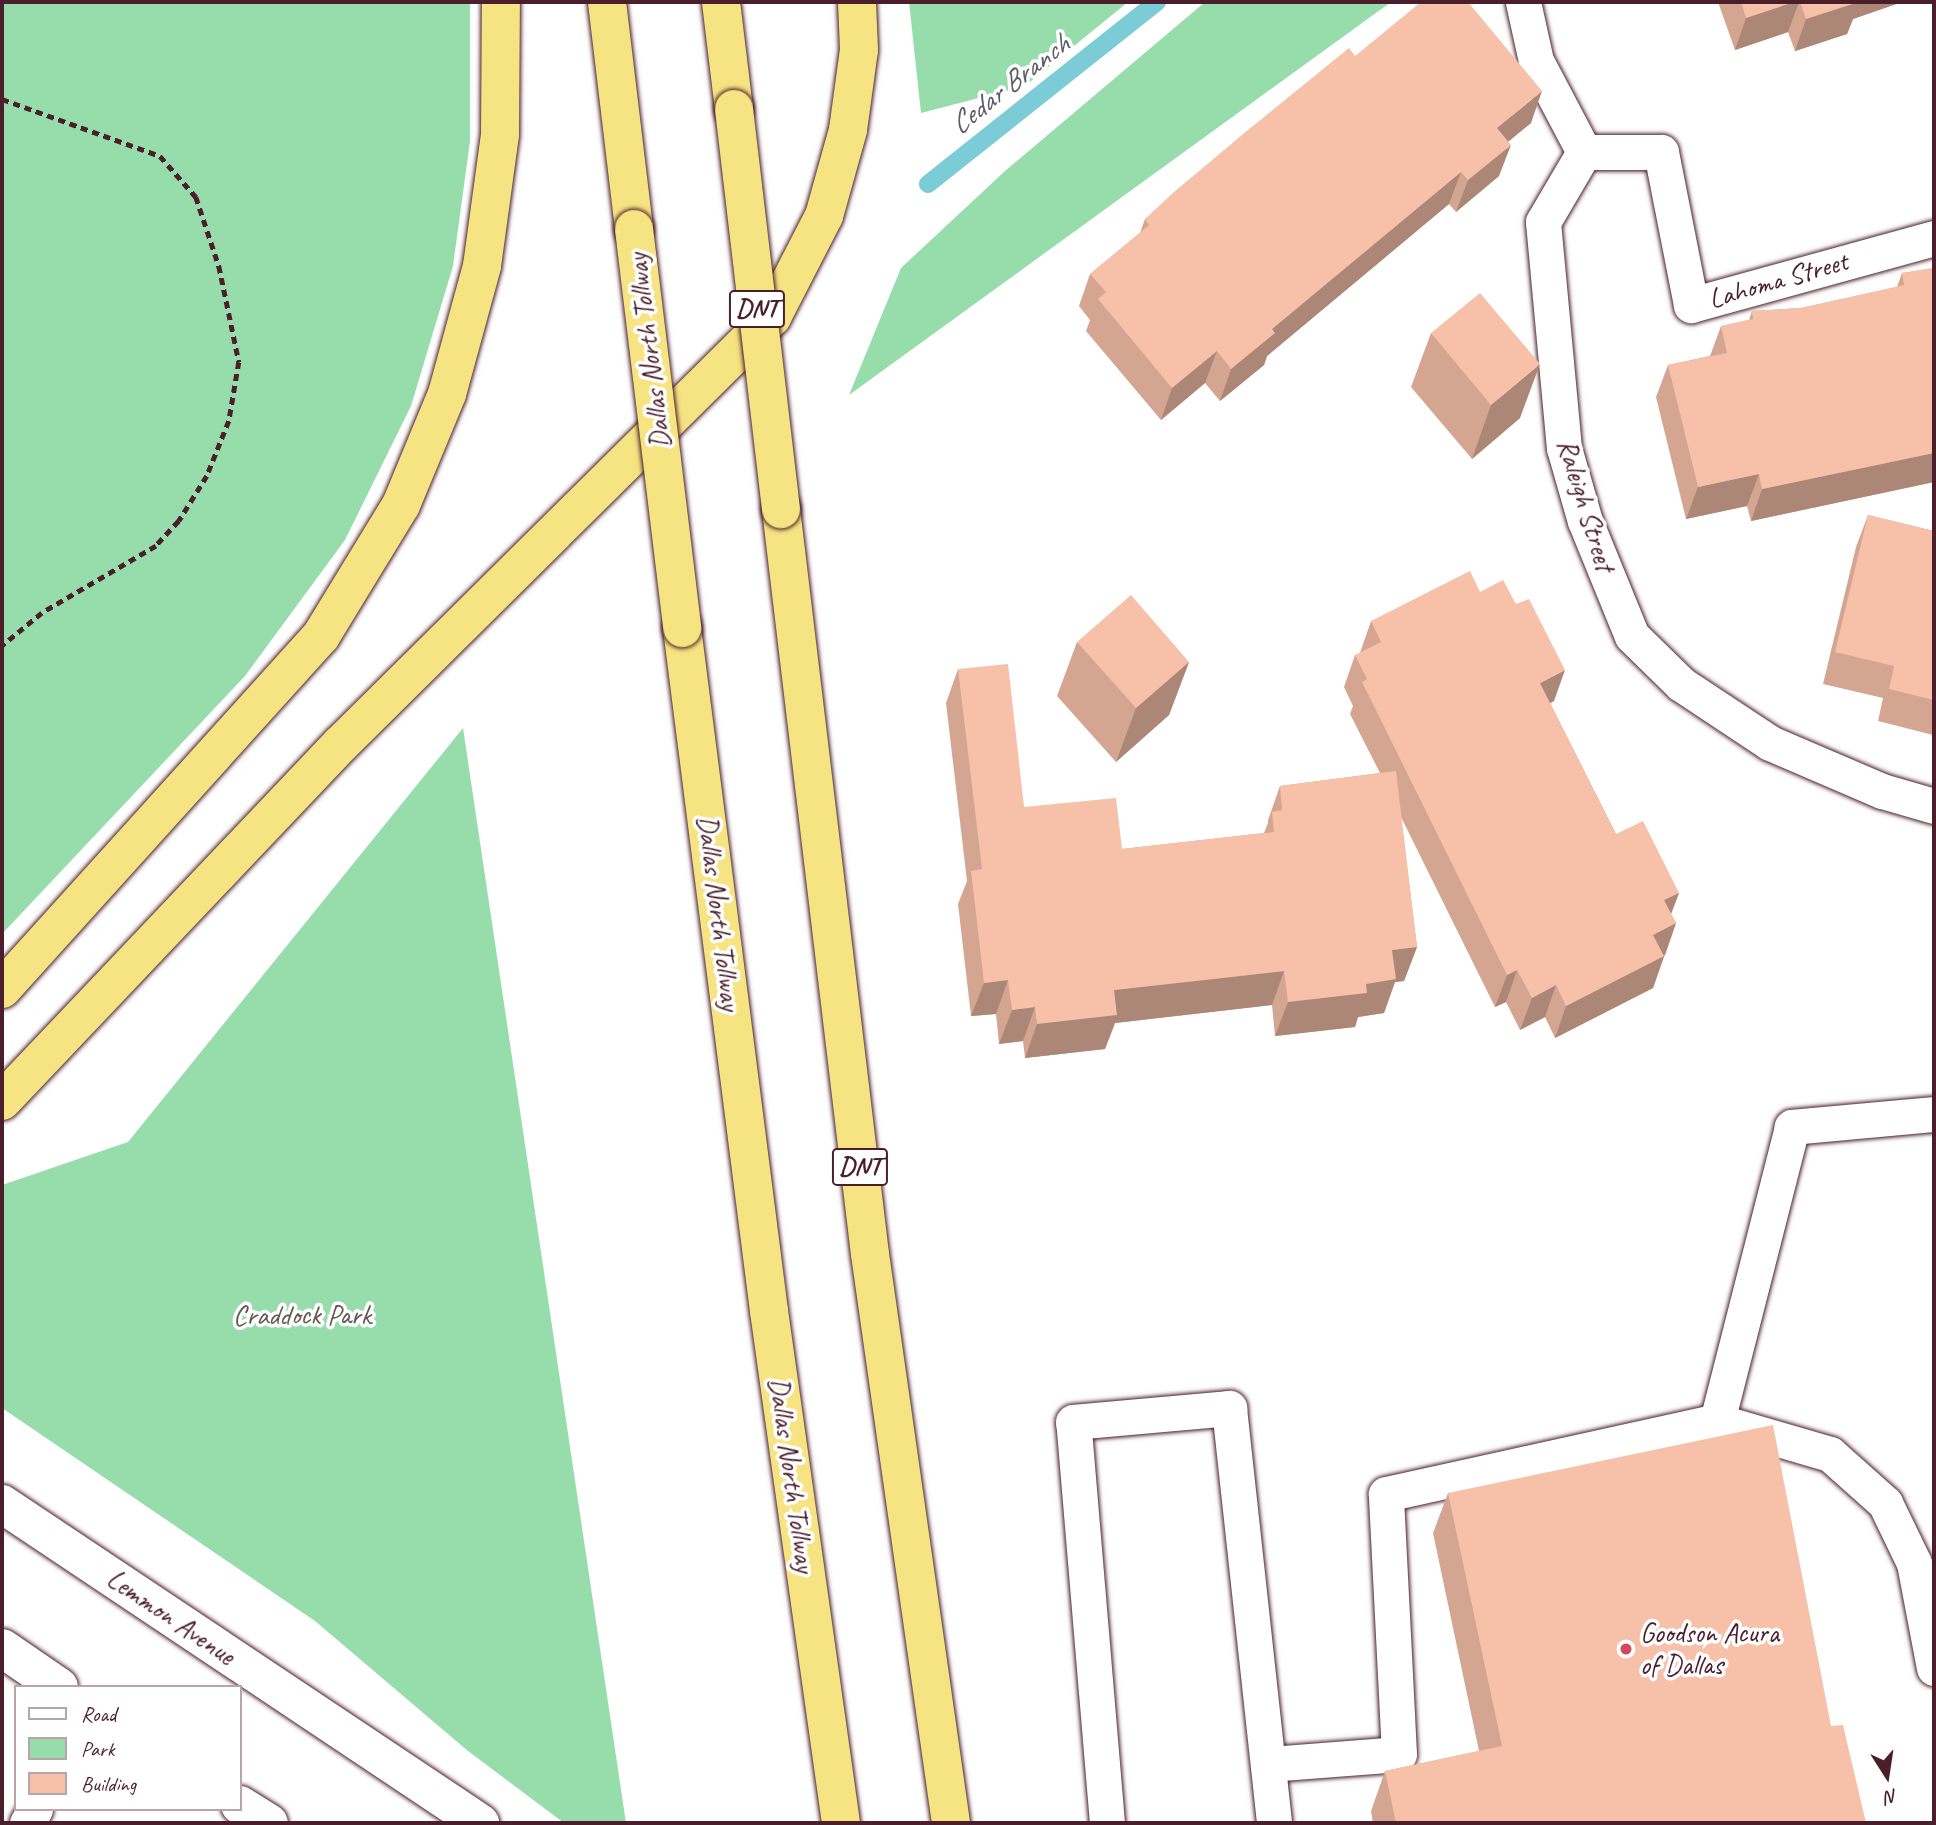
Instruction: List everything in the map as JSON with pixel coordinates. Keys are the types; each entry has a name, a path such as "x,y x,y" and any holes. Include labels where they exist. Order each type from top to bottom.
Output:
{"highway":[{"path":"2,989 321,636 401,505 447,394 482,266 500,134 501,2"},
{"name":"Dallas North Tollway","path":"607,2 682,628 769,1311 841,1823"},
{"name":"DNT","path":"721,2 870,1254 951,1823"},
{"path":"2,1101 341,744 772,317 824,216 848,131 859,50 857,2"}],"main road":[{"name":"Lemmon Avenue","path":"2,1504 480,1823"},
{"path":"2,1648 57,1685"},
{"path":"242,1806 269,1823"}],"lane":[{"path":"1523,2 1536,61 1584,152"},
{"name":"Lahoma Street","path":"1584,152 1661,152 1691,305 1934,238"},
{"name":"Raleigh Street","path":"1584,152 1543,222 1564,448 1585,521 1632,636 1681,684 1770,743 1882,791 1934,806"},
{"path":"1717,1421 1793,1127 1934,1114"},
{"path":"1107,1823 1073,1422 1229,1408 1274,1823"},
{"path":"1269,1764 1399,1754 1386,1494 1717,1421 1830,1454 1885,1503 1914,1563 1934,1668"}],"path":[{"path":"2,99 160,156 196,197 219,266 239,362 229,421 207,476 178,521 156,546 41,613 2,646"}],"green space":[{"path":"2,2 470,2 470,141 453,266 411,406 345,540 245,676 2,934"},
{"path":"909,2 1128,2 1025,86 921,113"},
{"path":"1205,2 1391,2 849,395 901,268 1005,171"},
{"name":"Craddock Park","path":"463,728 626,1823 564,1823 468,1751 315,1621 2,1408 2,1185 128,1142"}],"building":[{"path":"1421,2 1468,2 1542,91 1497,128 1511,145 1468,180 1461,172 1272,329 1275,333 1231,369 1217,351 1172,388 1098,299 1106,292 1090,274 1149,225 1145,219 1174,192 1248,130 1349,48 1355,56"},
{"path":"1741,2 1794,2 1746,18"},
{"path":"1800,2 1859,2 1806,19"},
{"path":"1934,268 1934,453 1762,489 1759,474 1698,487 1668,365 1727,353 1721,326 1753,319 1752,311 1801,308 1904,285 1902,273"},
{"path":"1480,293 1540,364 1491,405 1431,333"},
{"path":"1868,515 1934,531 1934,700 1889,689 1894,666 1835,652"},
{"path":"1470,571 1480,592 1503,580 1516,604 1529,599 1565,670 1540,683 1616,834 1643,821 1679,893 1664,900 1676,923 1653,935 1664,956 1566,1006 1556,985 1532,998 1517,970 1507,975 1362,682 1367,679 1355,655 1381,642 1371,621"},
{"path":"1131,595 1189,662 1136,708 1077,642"},
{"path":"1008,664 1024,807 1116,798 1122,849 1274,832 1272,812 1282,810 1280,786 1396,771 1417,947 1392,950 1396,979 1366,984 1367,993 1288,1002 1284,971 1114,990 1117,1015 1037,1024 1035,1007 1012,1010 1008,980 984,983 971,871 982,869 958,669"},
{"name":"Goodson Acura of Dallas","path":"1773,1425 1831,1726 1843,1725 1866,1823 1396,1823 1385,1771 1502,1746 1448,1493"}],"waterway":[{"name":"Cedar Branch","path":"928,184 1157,2"}],"place":[{"name":"Goodson Acura of Dallas","path":"1626,1649"}]}
